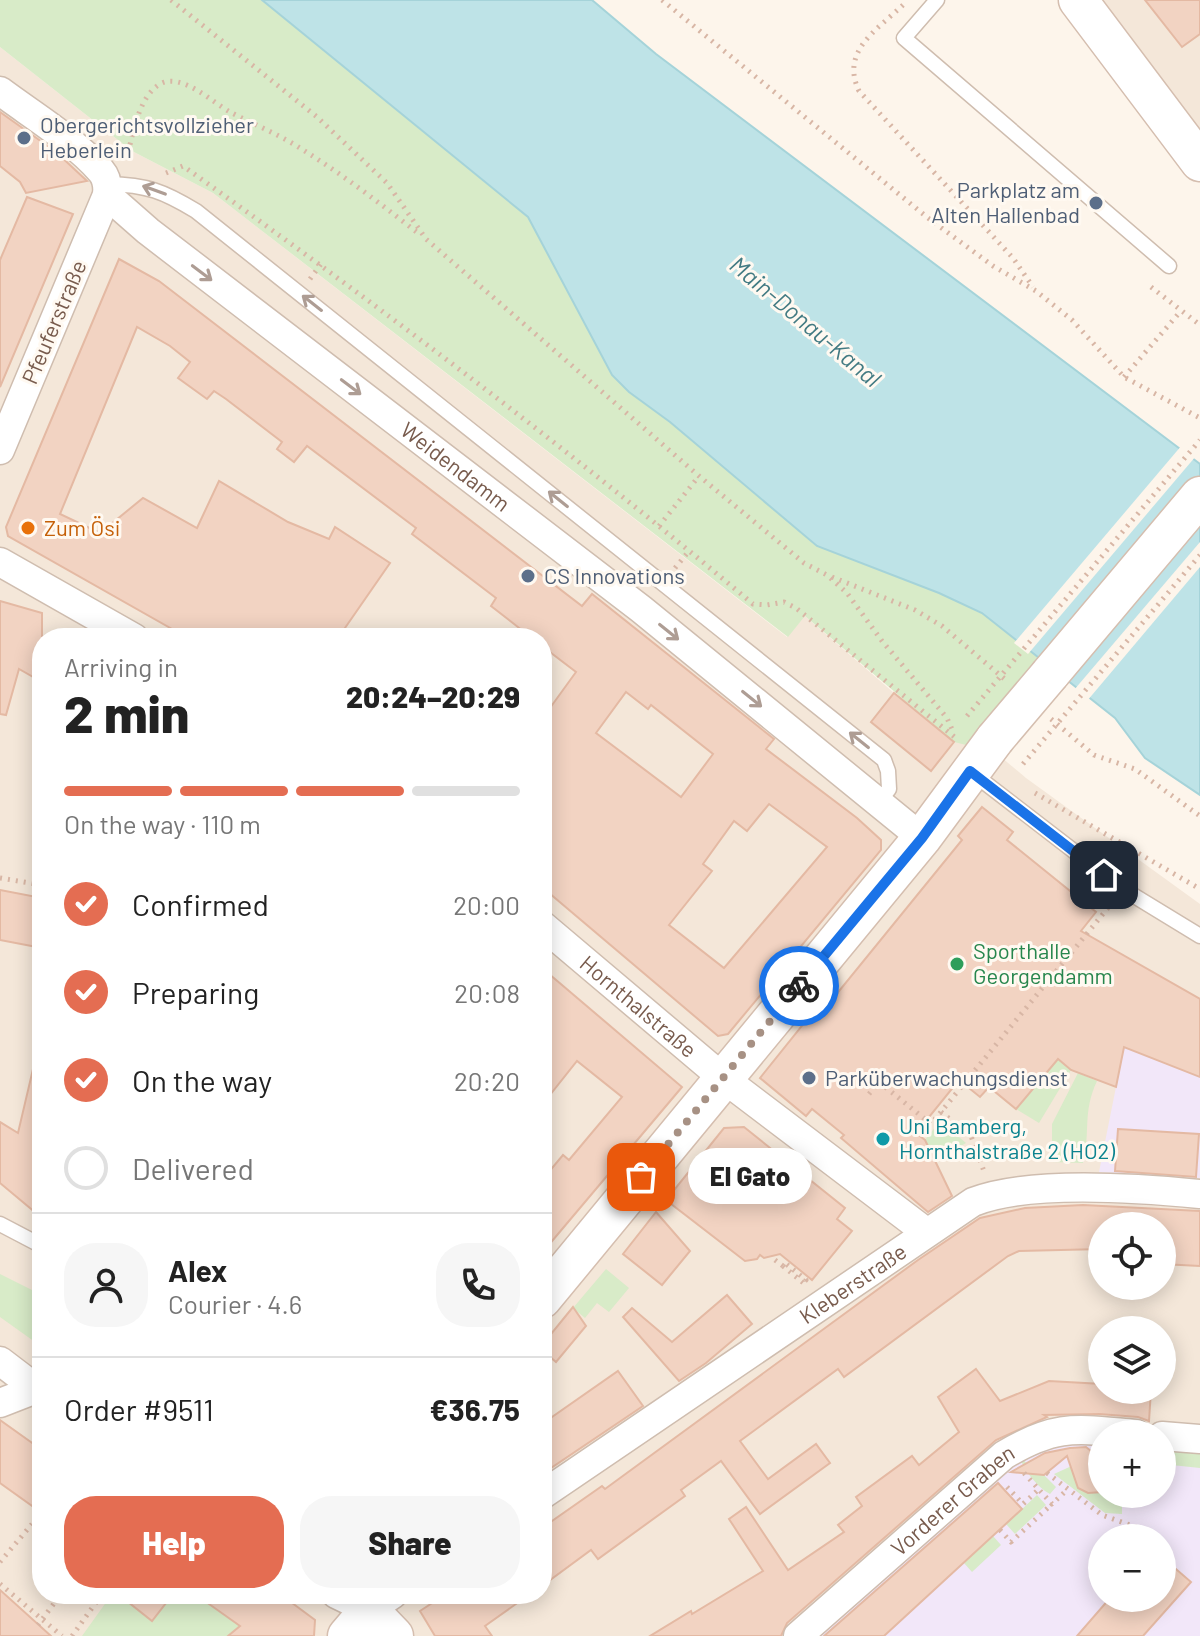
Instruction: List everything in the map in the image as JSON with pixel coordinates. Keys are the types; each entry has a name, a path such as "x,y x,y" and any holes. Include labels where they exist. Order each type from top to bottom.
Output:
{"street":[{"path":"1078,0 1196,151"},
{"name":"Weidendamm","path":"0,91 102,172 111,187 160,241 641,609 922,838"},
{"name":"Pfeuferstraße","path":"0,450 111,187"},
{"path":"552,1287 922,838 974,744 1200,496"},
{"path":"0,562 116,628"},
{"name":"Hornthalstraße","path":"552,933 723,1078 926,1232"},
{"name":"Kleberstraße","path":"552,1488 973,1202 993,1194 1020,1190 1200,1194"},
{"path":"0,1361 32,1386"},
{"path":"0,1403 32,1393"},
{"name":"Vorderer Graben","path":"798,1636 1013,1449 1033,1438 1057,1431 1088,1430"},
{"path":"1176,1437 1200,1439"}],"lane":[{"path":"937,0 904,38 1169,266"},
{"path":"111,187 140,185 171,196 196,211 884,760 889,789 879,802"},
{"path":"974,744 1123,889 1200,936"},
{"path":"0,1224 32,1241"}],"path":[{"path":"171,0 317,117 387,183 426,239"},
{"path":"662,0 928,218 993,266 1036,291 1072,320 1124,377 1200,418"},
{"path":"907,0 858,48 852,78 859,91 1013,258 1036,291"},
{"path":"111,187 146,96 162,83 175,81 195,90 300,148 371,196 426,239 699,476 804,563 827,575 847,593 882,641 947,718 974,744"},
{"path":"140,185 183,166 321,264 659,526 753,604 784,602 796,608 974,744"},
{"path":"1151,287 1200,325"},
{"path":"1124,377 1180,312"},
{"path":"974,744 1200,440"},
{"path":"659,526 699,476"},
{"path":"1023,764 1200,555"},
{"path":"1031,790 1200,889"},
{"path":"0,878 32,883"},
{"path":"869,1094 879,1082 931,1124 1123,889"},
{"path":"941,1112 971,1136 993,1194"},
{"path":"775,1260 783,1266"},
{"path":"1019,1468 1052,1504"},
{"path":"1047,1473 1102,1515 1127,1524"},
{"path":"1011,1475 1003,1483 1023,1504 1039,1489"},
{"path":"1000,1530 1011,1542 1068,1489"},
{"path":"0,1562 32,1524"},
{"path":"0,1584 40,1622 62,1636"},
{"path":"40,1622 54,1604"},
{"path":"72,1636 95,1604"}],"shaded area":[{"path":"1095,0 1200,0 1200,141"},
{"path":"0,47 132,151 213,193 787,637 805,616 894,693 995,752 1026,778 1200,904 1200,1636 0,1636"},
{"path":"1200,999 1200,1178 1099,1172 1124,1047"},
{"path":"1088,1442 1088,1508 1176,1508 1176,1447 1200,1450 1200,1636 808,1636 1034,1448"}],"green space":[{"path":"0,0 262,0 528,217 612,375 629,392 670,422 817,546 982,613 1057,672 995,752 954,742 805,616 788,637 213,193 132,151 0,47"},
{"path":"1058,1059 1071,1070 1039,1123 1016,1109"},
{"path":"1078,1073 1097,1081 1088,1113 1083,1163 1052,1162 1052,1124"},
{"path":"940,1121 966,1143 934,1161 925,1140"},
{"path":"606,1269 629,1288 609,1312 597,1303 585,1318 573,1308"},
{"path":"0,1274 32,1290 32,1340 0,1317"},
{"path":"1176,1447 1200,1450 1200,1468 1176,1465"},
{"path":"1019,1455 1036,1474 1044,1475 1056,1487 1050,1494 1031,1477"},
{"path":"1076,1464 1078,1487 1088,1492 1088,1500 1054,1474"},
{"path":"1037,1495 1046,1505 1015,1534 1006,1524"},
{"path":"1098,1508 1122,1508 1122,1514 1105,1513"},
{"path":"993,1536 1001,1545 972,1572 964,1563"},
{"path":"105,1604 131,1604 152,1620 164,1604 210,1604 241,1625 228,1636 82,1636"}],"water":[{"name":"Main-Donau-Kanal","path":"262,0 592,0 656,54 1200,464 1200,795 1145,758 1115,718 982,613 817,546 670,422 629,392 612,375 528,217"}],"pier":[{"path":"1182,445 1196,456 1028,654 1014,643"},
{"path":"1200,542 1200,567 1087,701 1074,690"}],"building":[{"path":"1145,0 1200,0 1200,34 1182,47"},
{"path":"0,112 56,152 87,181 26,193 20,182 0,166"},
{"path":"27,197 73,214 0,387 0,260"},
{"path":"119,259 159,281 582,606 592,594 774,739 766,749 857,818 881,840 881,850 728,1034 718,1036 552,895 552,705 576,672 552,654 552,628 519,628 491,606 496,598 412,534 416,528 307,446 294,462 277,449 282,442 226,399 214,391 207,399 178,378 190,362 137,327 60,514 100,533 143,498 197,528 219,481 288,522 329,539 335,527 390,563 345,628 170,628 8,536 6,527","holes":["626,692 648,709 651,705 713,754 681,797 596,733","769,804 827,847 724,968 669,925 712,871 703,864 734,821 747,831"]},
{"path":"0,601 42,613 42,628 32,628 32,676 19,669 6,715 0,714"},
{"path":"894,693 954,742 931,771 871,722"},
{"path":"982,807 1013,832 1007,840 1096,912 1081,931 1200,999 1200,1077 1124,1047 1116,1087 1071,1070 1058,1059 1016,1109 989,1087 980,1097 959,1080 916,1133 925,1140 952,1196 928,1212 841,1138 844,1135 812,1109 806,1116 760,1078 813,1012 818,1017 962,840 958,836"},
{"path":"0,890 32,896 32,946 0,940"},
{"path":"552,976 682,1087 552,1241 552,1168 563,1155 569,1160 622,1097 577,1061 552,1092"},
{"path":"32,1073 32,1210 0,1183 0,1122 18,1133"},
{"path":"744,1127 845,1208 837,1219 852,1231 812,1280 780,1254 764,1258 760,1255 757,1259 745,1261 666,1200 724,1128"},
{"path":"1118,1129 1199,1134 1196,1177 1115,1171"},
{"path":"1083,1205 1200,1211 1200,1266 1176,1265 1176,1212 1088,1212 1088,1249 1019,1251 1008,1256 844,1377 838,1369 740,1441 768,1479 816,1444 830,1463 760,1514 721,1461 681,1490 685,1496 598,1559 591,1550 552,1579 552,1521 602,1486 605,1489 980,1218 1025,1208"},
{"path":"656,1212 690,1251 662,1285 623,1254"},
{"path":"727,1295 752,1324 706,1363 679,1381 623,1317 632,1308 672,1342"},
{"path":"573,1307 586,1326 556,1362 552,1359 552,1333"},
{"path":"976,1369 1000,1401 1049,1381 1088,1383 1088,1404 1150,1404 1149,1420 1099,1414 1044,1415 1047,1417 996,1440 787,1623 781,1636 650,1636 763,1571 729,1519 746,1507 788,1570 844,1532 838,1525 862,1506 856,1497 912,1456 919,1465 959,1432 938,1397"},
{"path":"618,1371 643,1406 552,1467 552,1417"},
{"path":"0,1420 32,1443 32,1506 0,1483"},
{"path":"1070,1448 1088,1449 1088,1493 1078,1488 1067,1456 1044,1475 1011,1472 1045,1453"},
{"path":"998,1483 1022,1509 884,1636 824,1636"},
{"path":"1176,1569 1191,1582 1176,1599"},
{"path":"0,1590 51,1636 0,1636"},
{"path":"131,1604 165,1604 152,1621"},
{"path":"209,1604 293,1604 315,1620 314,1636 228,1636 240,1626"},
{"path":"431,1604 516,1604 485,1626 492,1636 435,1636 420,1611"},
{"path":"1098,1612 1164,1612 1143,1636 1077,1636"}],"way so far":[{"path":"641,1177 799,986"}],"place":[{"name":"Obergerichtsvollzieher Heberlein","path":"24,138"},
{"name":"Parkplatz am Alten Hallenbad","path":"1096,203"},
{"name":"Zum Ösi","path":"28,528"},
{"name":"CS Innovations","path":"528,576"},
{"name":"Sporthalle Georgendamm","path":"957,964"},
{"name":"Parküberwachungsdienst","path":"809,1078"},
{"name":"Uni Bamberg, Hornthalstraße 2 (HO2)","path":"883,1139"},
{"name":"El Gato","path":"641,1177"}],"route":[{"path":"799,986 922,838 970,771 1104,875"}]}
